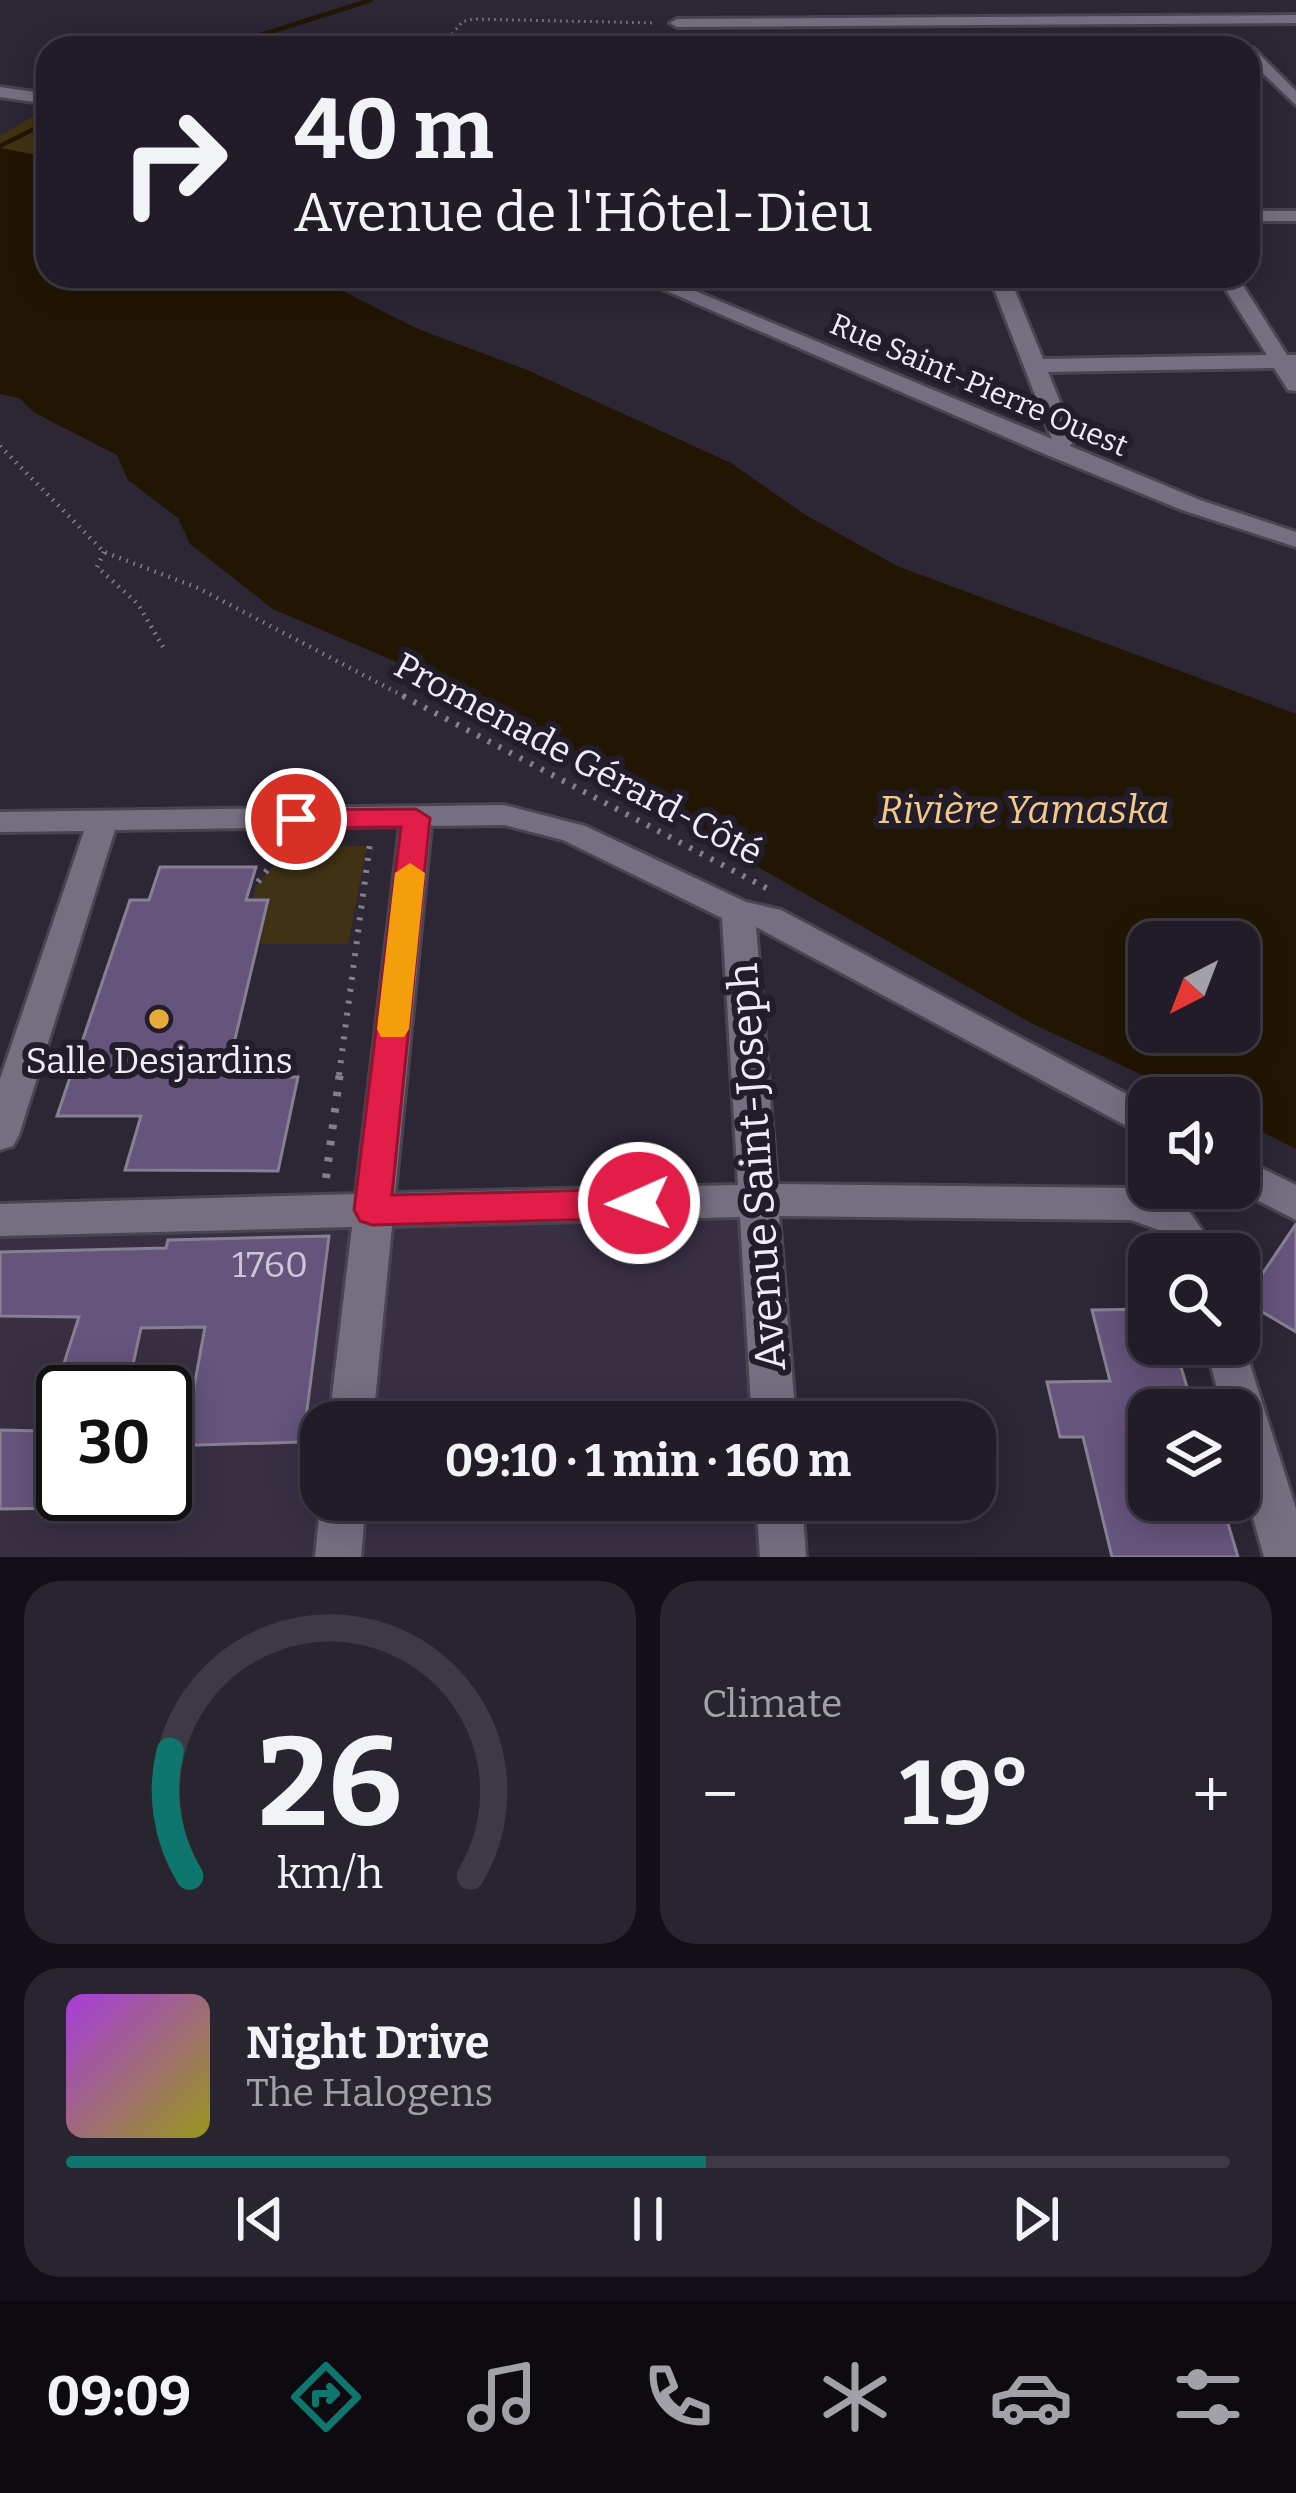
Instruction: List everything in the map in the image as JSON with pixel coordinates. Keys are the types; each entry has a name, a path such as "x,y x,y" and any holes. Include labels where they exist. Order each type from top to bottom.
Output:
{"street":[{"path":"1198,0 1232,36"},
{"path":"677,23 1033,28 1296,19"},
{"path":"858,22 863,36"},
{"path":"1260,64 1296,100"},
{"path":"0,92 36,97"},
{"path":"1260,216 1296,216"},
{"name":"Rue Saint-Pierre Ouest","path":"670,288 1192,506 1296,540"},
{"path":"1004,288 1064,439 1055,450"},
{"path":"1236,288 1288,361 1296,385"},
{"path":"1033,365 1288,361"},
{"path":"0,822 504,815 574,833 738,912 769,918 1128,1112"},
{"path":"353,1401 416,818"},
{"path":"0,1136 103,821"},
{"name":"Avenue Saint-Joseph","path":"738,912 773,1401"},
{"path":"1260,1184 1296,1204"},
{"path":"0,1220 760,1200 1131,1204 1157,1208 1183,1223 1188,1233"},
{"path":"1232,1365 1287,1557"},
{"path":"338,1557 341,1521"},
{"path":"780,1521 783,1557"}],"path":[{"path":"451,36 462,22 473,20 677,23"},
{"name":"Promenade Gérard-Côté","path":"0,446 104,552 198,588 787,898"},
{"path":"104,552 97,567 138,604 163,647"},
{"path":"264,843 309,843"},
{"path":"258,882 288,843"},
{"path":"321,1211 372,843 351,843"}],"shaded area":[{"path":"36,114 36,156 0,150 0,136"},
{"path":"290,846 367,846 348,944 260,944 270,899 253,898 256,886"},
{"path":"760,1200 773,1401 300,1401 300,1521 780,1521 783,1557 0,1557 0,1220"}],"water":[{"name":"Rivière Yamaska","path":"0,148 36,155 36,288 337,288 418,329 525,369 731,463 804,514 897,566 1296,714 1296,1149 1260,1131 1260,1077 1147,1077 1031,1023 406,666 273,609 190,544 178,518 128,480 117,455 35,413 19,398 0,394"}],"building":[{"path":"160,867 256,867 246,900 268,900 226,1077 298,1077 278,1171 125,1170 141,1116 57,1116 130,900 149,900"},
{"path":"1296,1224 1296,1332 1260,1311 1260,1277"},
{"path":"329,1236 308,1401 300,1401 300,1442 192,1445 192,1398 205,1327 141,1328 133,1365 63,1365 79,1317 0,1316 0,1252 166,1248 168,1240"},
{"path":"1128,1309 1128,1365 1180,1365 1188,1389 1128,1389 1128,1521 1227,1521 1238,1557 1112,1557 1083,1437 1060,1437 1047,1382 1110,1381 1092,1310"},
{"path":"0,1430 36,1431 36,1508 0,1509"}],"waterway":[{"path":"258,36 371,0"},
{"path":"0,146 36,128"}],"slow traffic":[{"path":"393,1029 410,873"}],"place":[{"name":"Salle Desjardins","path":"159,1019"}],"route":[{"path":"296,819 416,818 372,1210 639,1203"}]}
